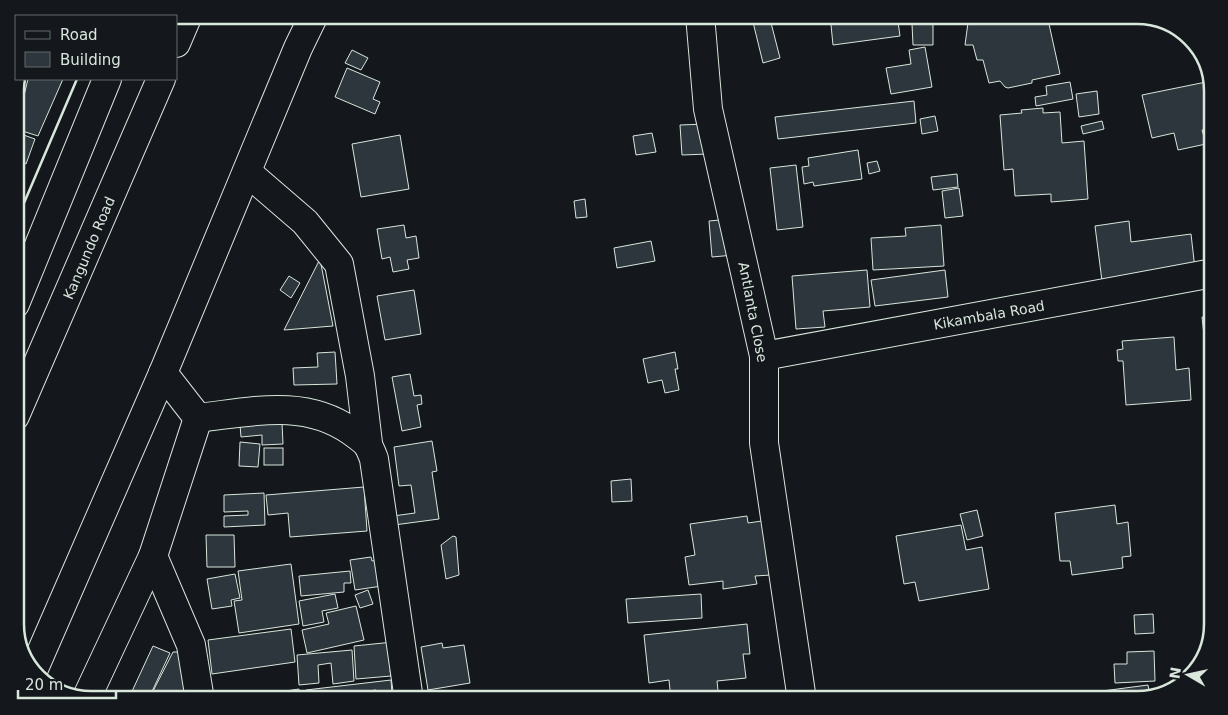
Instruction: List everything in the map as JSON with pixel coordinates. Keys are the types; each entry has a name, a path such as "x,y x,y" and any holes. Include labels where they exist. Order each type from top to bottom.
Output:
{"main road":[{"path":"178,38 184,24"},
{"path":"36,663 163,373 310,24"},
{"name":"Antlanta Close","path":"701,24 708,110 764,356 764,443 801,691"},
{"path":"24,282 107,80"},
{"name":"Kangundo Road","path":"24,395 161,80"},
{"path":"247,172 305,222 339,264 360,376 368,444 374,459 408,691"},
{"name":"Kikambala Road","path":"764,356 1204,275"},
{"path":"163,373 198,418"},
{"path":"198,418 276,409 311,412 340,423 368,444"},
{"path":"90,691 153,556 198,418"},
{"path":"153,556 191,645 199,691"}],"building":[{"path":"753,24 771,24 780,58 763,63"},
{"path":"831,24 898,24 900,36 833,45"},
{"path":"912,24 933,24 933,45 913,45"},
{"path":"968,24 1049,24 1060,74 1008,88 1000,81 989,83 983,60 977,60 973,45 965,45"},
{"path":"925,47 932,87 891,94 886,68 911,64 909,50"},
{"path":"352,50 368,58 361,70 345,63"},
{"path":"347,68 380,82 373,99 380,102 375,114 335,97"},
{"path":"28,80 63,80 38,136 24,132 24,96"},
{"path":"1070,82 1073,99 1036,106 1035,97 1047,95 1046,86"},
{"path":"1204,82 1204,130 1202,130 1204,144 1178,150 1174,133 1152,138 1142,95"},
{"path":"1097,91 1099,114 1079,117 1076,94"},
{"path":"914,101 916,123 778,139 775,117"},
{"path":"1043,108 1043,113 1060,112 1062,143 1084,141 1088,199 1051,202 1051,194 1015,196 1013,169 1004,170 1000,115 1022,113 1021,110"},
{"path":"935,116 938,131 922,134 920,119"},
{"path":"1102,121 1104,129 1083,134 1081,126"},
{"path":"706,124 708,154 682,155 680,125"},
{"path":"652,133 656,152 636,155 633,136"},
{"path":"24,135 35,139 26,164 24,163"},
{"path":"400,135 409,189 361,197 352,144"},
{"path":"858,150 862,179 814,186 813,182 804,184 802,167 809,166 808,158"},
{"path":"877,161 880,171 869,174 867,163"},
{"path":"796,165 803,227 777,230 770,168"},
{"path":"957,174 958,187 933,190 931,177"},
{"path":"959,188 963,216 945,218 942,191"},
{"path":"585,199 587,217 576,218 574,201"},
{"path":"731,219 734,255 712,257 709,221"},
{"path":"1129,221 1131,242 1191,234 1195,269 1102,281 1095,226"},
{"path":"404,225 406,238 416,236 419,258 407,260 409,269 393,272 390,257 382,259 377,229"},
{"path":"941,225 944,266 873,270 871,238 906,236 905,228"},
{"path":"651,241 655,261 617,268 614,248"},
{"path":"320,259 333,326 284,330"},
{"path":"867,270 870,307 823,311 825,327 796,329 792,276"},
{"path":"945,270 948,297 875,306 871,280"},
{"path":"289,276 300,283 291,298 280,290"},
{"path":"414,290 421,334 385,340 377,296"},
{"path":"1202,317 1204,317 1204,335"},
{"path":"1174,337 1176,370 1189,368 1191,400 1126,405 1123,361 1118,361 1117,350 1123,349 1122,341"},
{"path":"335,352 337,384 294,385 293,368 318,367 317,353"},
{"path":"675,352 678,369 675,369 679,390 665,393 662,380 648,383 643,359"},
{"path":"410,374 414,396 421,395 422,404 417,405 421,427 402,431 392,377"},
{"path":"282,423 283,444 262,445 262,435 241,437 240,425"},
{"path":"432,441 437,471 432,472 439,519 394,525 393,516 415,513 411,485 399,486 394,447"},
{"path":"240,442 260,444 258,467 239,466"},
{"path":"264,448 283,448 283,465 264,465"},
{"path":"631,479 632,501 612,502 611,481"},
{"path":"364,487 367,531 290,537 288,513 268,515 266,495"},
{"path":"264,493 265,525 224,527 224,516 248,515 248,511 224,512 224,495"},
{"path":"1115,505 1117,524 1128,522 1131,556 1122,557 1123,568 1072,575 1070,561 1060,561 1055,513"},
{"path":"977,510 983,536 967,540 960,514"},
{"path":"747,516 748,523 769,520 771,575 755,576 757,584 723,589 723,581 689,585 685,557 695,555 690,524"},
{"path":"961,525 966,550 982,547 989,589 919,601 915,582 904,584 896,536"},
{"path":"206,535 234,535 235,567 207,567"},
{"path":"453,536 456,537 459,575 446,579 441,545"},
{"path":"371,557 372,561 387,559 389,585 355,590 350,560"},
{"path":"291,564 299,624 239,633 234,601 242,600 238,571"},
{"path":"350,571 351,583 344,583 344,592 301,596 299,576"},
{"path":"235,574 240,598 231,600 232,606 212,609 207,579"},
{"path":"368,590 373,604 360,608 355,595"},
{"path":"335,594 338,608 322,611 324,622 303,626 299,601"},
{"path":"701,594 702,618 628,623 626,599"},
{"path":"356,606 364,640 307,653 302,630 329,624 326,613"},
{"path":"1153,614 1154,633 1135,634 1134,615"},
{"path":"747,624 750,654 743,654 746,678 717,681 718,691 670,691 669,680 649,683 644,635"},
{"path":"291,629 295,662 212,674 208,640"},
{"path":"393,642 396,669 390,670 391,676 356,679 354,646"},
{"path":"442,643 443,648 464,645 470,683 428,690 421,647"},
{"path":"153,646 170,653 152,691 132,691"},
{"path":"352,650 354,681 333,684 331,663 318,665 319,683 299,685 297,655"},
{"path":"1154,651 1155,681 1115,683 1114,664 1127,664 1127,652"},
{"path":"173,652 184,652 186,691 153,691"},
{"path":"391,680 392,691 306,691"},
{"path":"1148,685 1149,690 1146,691 1102,691"}],"wall":[{"path":"24,203 77,80"}]}
